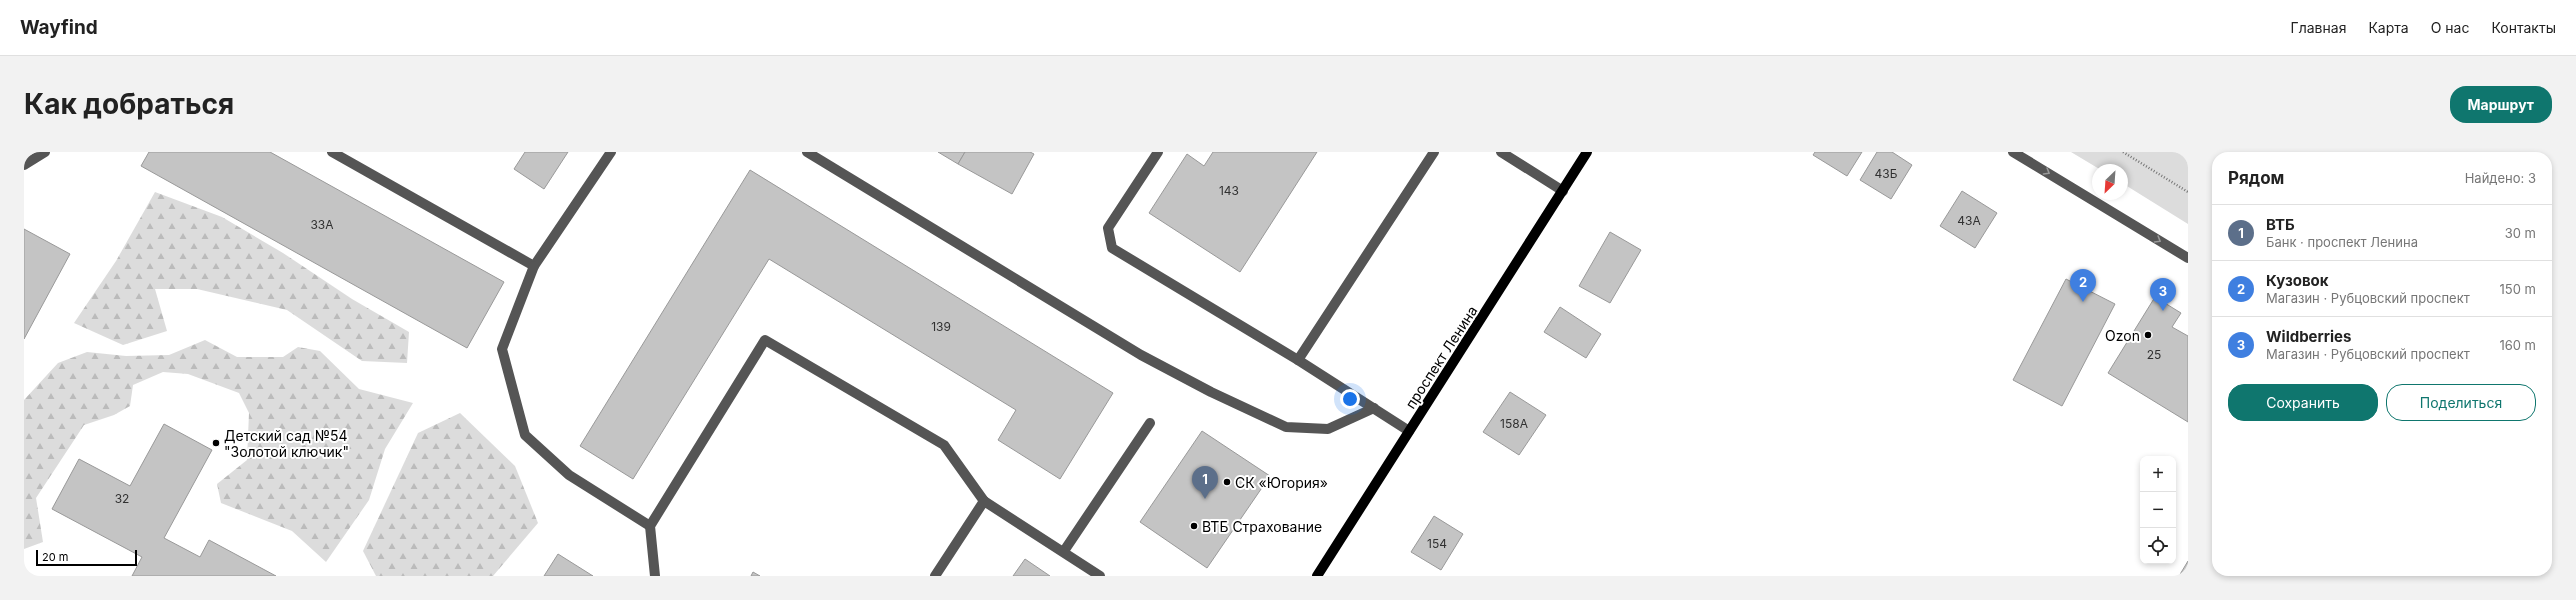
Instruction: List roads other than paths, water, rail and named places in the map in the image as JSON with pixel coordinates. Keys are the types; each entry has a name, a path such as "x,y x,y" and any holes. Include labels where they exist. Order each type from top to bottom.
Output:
{"main road":[{"name":"проспект Ленина","path":"1318,576 1588,152"}],"street":[{"path":"24,165 45,152"},
{"path":"332,152 534,266"},
{"path":"611,152 534,266 502,349 525,434 569,475 650,526"},
{"path":"807,152 1141,355 1211,392 1286,427 1328,429 1374,408"},
{"path":"1158,152 1108,228 1112,248 1298,360 1410,431"},
{"path":"1298,360 1434,152"},
{"path":"1501,152 1563,191"},
{"path":"2013,152 2188,258"},
{"path":"654,576 650,526 765,340 944,445 984,501 1064,551 1100,576"},
{"path":"1064,551 1150,423"},
{"path":"935,576 984,501"}],"place":[{"name":"Кузовок","path":"2083,302"},
{"name":"Wildberries","path":"2163,311"},
{"name":"Ozon","path":"2148,335"},
{"name":"Детский сад №54 \"Золотой ключик\"","path":"216,443"},
{"name":"СК «Югория»","path":"1227,482"},
{"name":"ВТБ","path":"1205,499"},
{"name":"ВТБ Страхование","path":"1194,526"}]}
